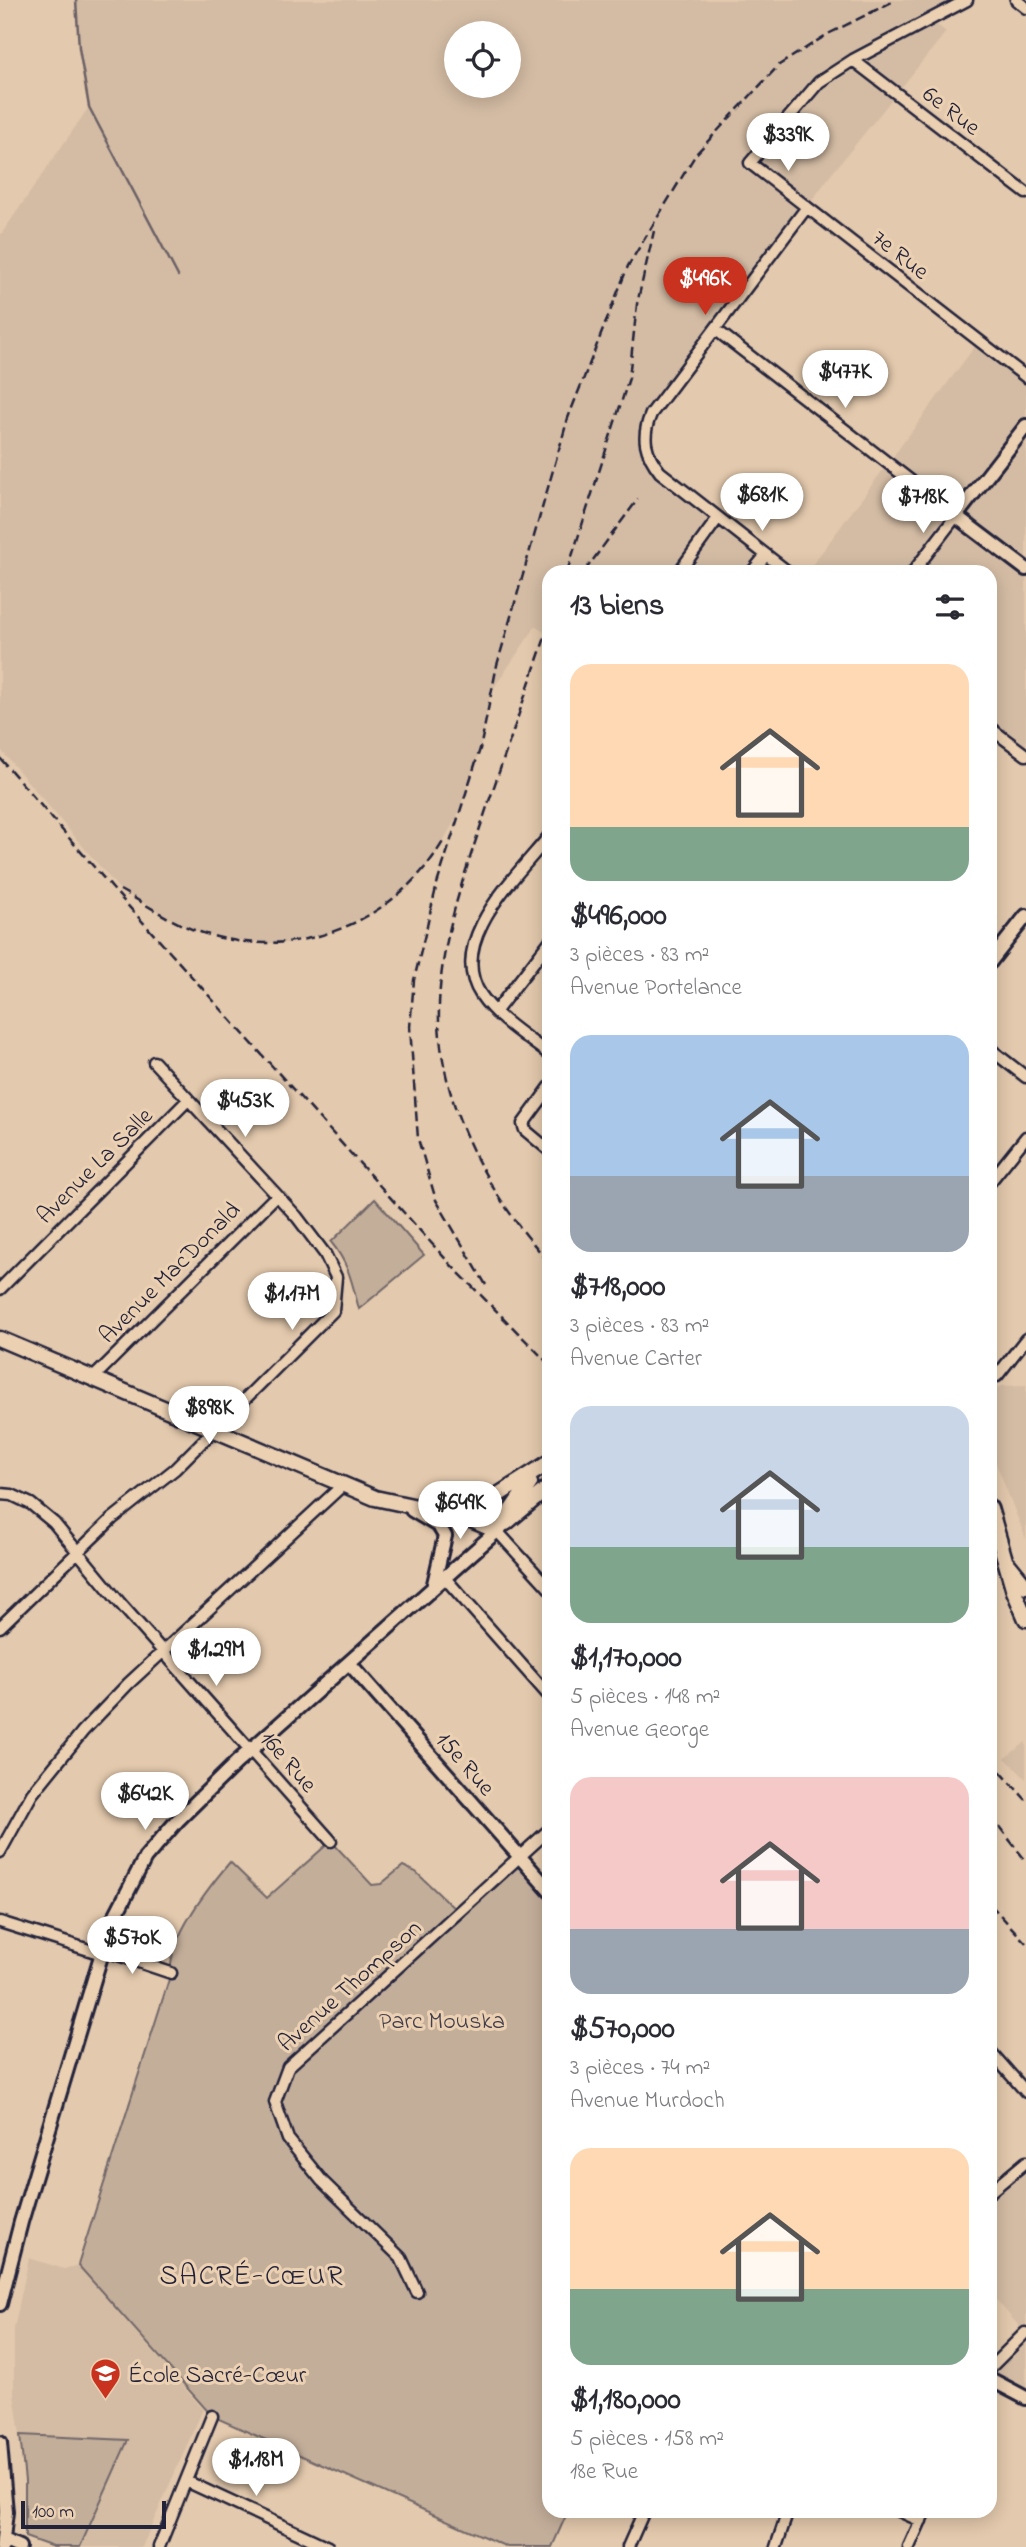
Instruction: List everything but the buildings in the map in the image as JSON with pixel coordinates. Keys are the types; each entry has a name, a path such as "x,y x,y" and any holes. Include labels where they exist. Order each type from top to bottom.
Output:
{"main road":[{"path":"0,1339 375,1498 464,1517 497,1531"},
{"path":"399,1504 443,1506 487,1502 542,1467"},
{"path":"497,1531 521,1492 542,1470"},
{"path":"497,1531 542,1493"},
{"path":"997,1530 1014,1591 1026,1619"},
{"path":"1007,1562 1026,1586"}],"street":[{"path":"853,60 967,0"},
{"path":"1016,0 1026,8"},
{"name":"7e Rue","path":"853,60 819,82 750,163 1026,377"},
{"name":"6e Rue","path":"853,60 1026,193"},
{"path":"779,565 660,472 646,453 644,444 652,414 807,207"},
{"path":"715,329 1026,569"},
{"path":"918,565 1026,426"},
{"path":"684,565 718,518"},
{"path":"758,565 766,555"},
{"path":"997,733 1026,755"},
{"path":"542,845 482,921 471,948 471,966 477,986 496,1011 542,1048"},
{"path":"997,953 1026,916"},
{"path":"496,1011 542,951"},
{"path":"997,1054 1026,1077"},
{"path":"0,1627 76,1552 175,1469 333,1311 336,1277 297,1217 154,1062"},
{"path":"542,1098 523,1124 525,1130 542,1144"},
{"name":"Avenue La Salle","path":"0,1289 188,1100"},
{"path":"997,1173 1026,1138"},
{"name":"Avenue MacDonald","path":"93,1378 276,1196"},
{"path":"997,1376 1026,1339"},
{"path":"0,1852 19,1815 48,1771 128,1684 345,1485"},
{"name":"16e Rue","path":"0,1494 12,1495 40,1510 331,1841"},
{"path":"399,1504 439,1525 445,1535 433,1589"},
{"path":"0,2304 21,2222 110,1926 145,1858 177,1821 252,1751 497,1531 542,1581"},
{"path":"445,1578 542,1688"},
{"name":"15e Rue","path":"350,1664 542,1882"},
{"name":"Avenue Thompson","path":"417,2292 401,2258 322,2181 288,2139 275,2102 288,2067 476,1899 542,1836"},
{"path":"0,1922 171,1972"},
{"path":"997,2059 1026,2092"},
{"path":"997,2186 1026,2162"},
{"path":"997,2361 1025,2333"},
{"path":"997,2383 1026,2398"},
{"path":"159,2547 212,2416"},
{"path":"0,2443 6,2512 2,2542 19,2547"},
{"path":"186,2481 313,2544 328,2547"},
{"path":"628,2547 641,2518"},
{"path":"776,2547 786,2518"},
{"path":"909,2547 922,2518"}],"shaded area":[{"path":"76,0 967,0 932,21 946,32 830,176 647,423 652,462 766,555 758,565 542,565 542,631 536,626 491,692 480,749 457,817 435,855 409,888 385,907 333,932 288,943 218,938 183,926 120,890 0,749 0,236 89,107 79,48"},
{"path":"979,341 1026,377 1026,755 997,733 997,565 812,565"},
{"path":"1026,1385 1026,1539 997,1466 997,1388"},
{"path":"1026,1742 1026,1779 1005,1758"},
{"path":"1026,2162 1026,2398 997,2382 997,2362 1025,2333 997,2301 997,2187"},
{"name":"École Sacré-Cœur","path":"29,2258 64,2269 78,2265 203,2409 142,2547 80,2547 127,2440 20,2435 14,2393 14,2329"}],"green space":[{"path":"375,1199 424,1255 359,1309 346,1266 331,1242"},
{"name":"Parc Mouska","path":"331,1841 372,1885 381,1884 403,1866 416,1872 459,1913 519,1856 542,1882 542,2518 565,2518 552,2547 507,2547 212,2416 78,2265 171,1973 176,1945 191,1914 230,1862 267,1898"},
{"path":"20,2435 128,2440 80,2547 53,2547 25,2537 25,2481"}],"waterway":[{"path":"76,0 79,48 89,107 178,276"}],"railway":[{"path":"486,1285 436,1200 418,1139 410,1027 414,980 437,884 480,749 497,665 568,418 628,266 696,154 779,65 828,34 896,0"},
{"path":"569,565 629,378 637,304 654,231"},
{"path":"589,565 638,499"},
{"path":"542,646 454,911 443,966 439,1021 449,1088 473,1151 508,1210 542,1254"},
{"path":"0,758 113,889 451,1265 542,1357"},
{"path":"120,890 200,932 235,941 270,943 305,939 338,930 370,914 398,894 423,869 444,840"},
{"path":"997,1768 1026,1800"},
{"path":"997,1824 1026,1861"},
{"path":"997,1912 1026,1943"}],"place":[{"name":"École Sacré-Cœur","path":"105,2401"}],"district":[{"name":"SACRÉ-CŒUR","path":"252,2274"}]}
